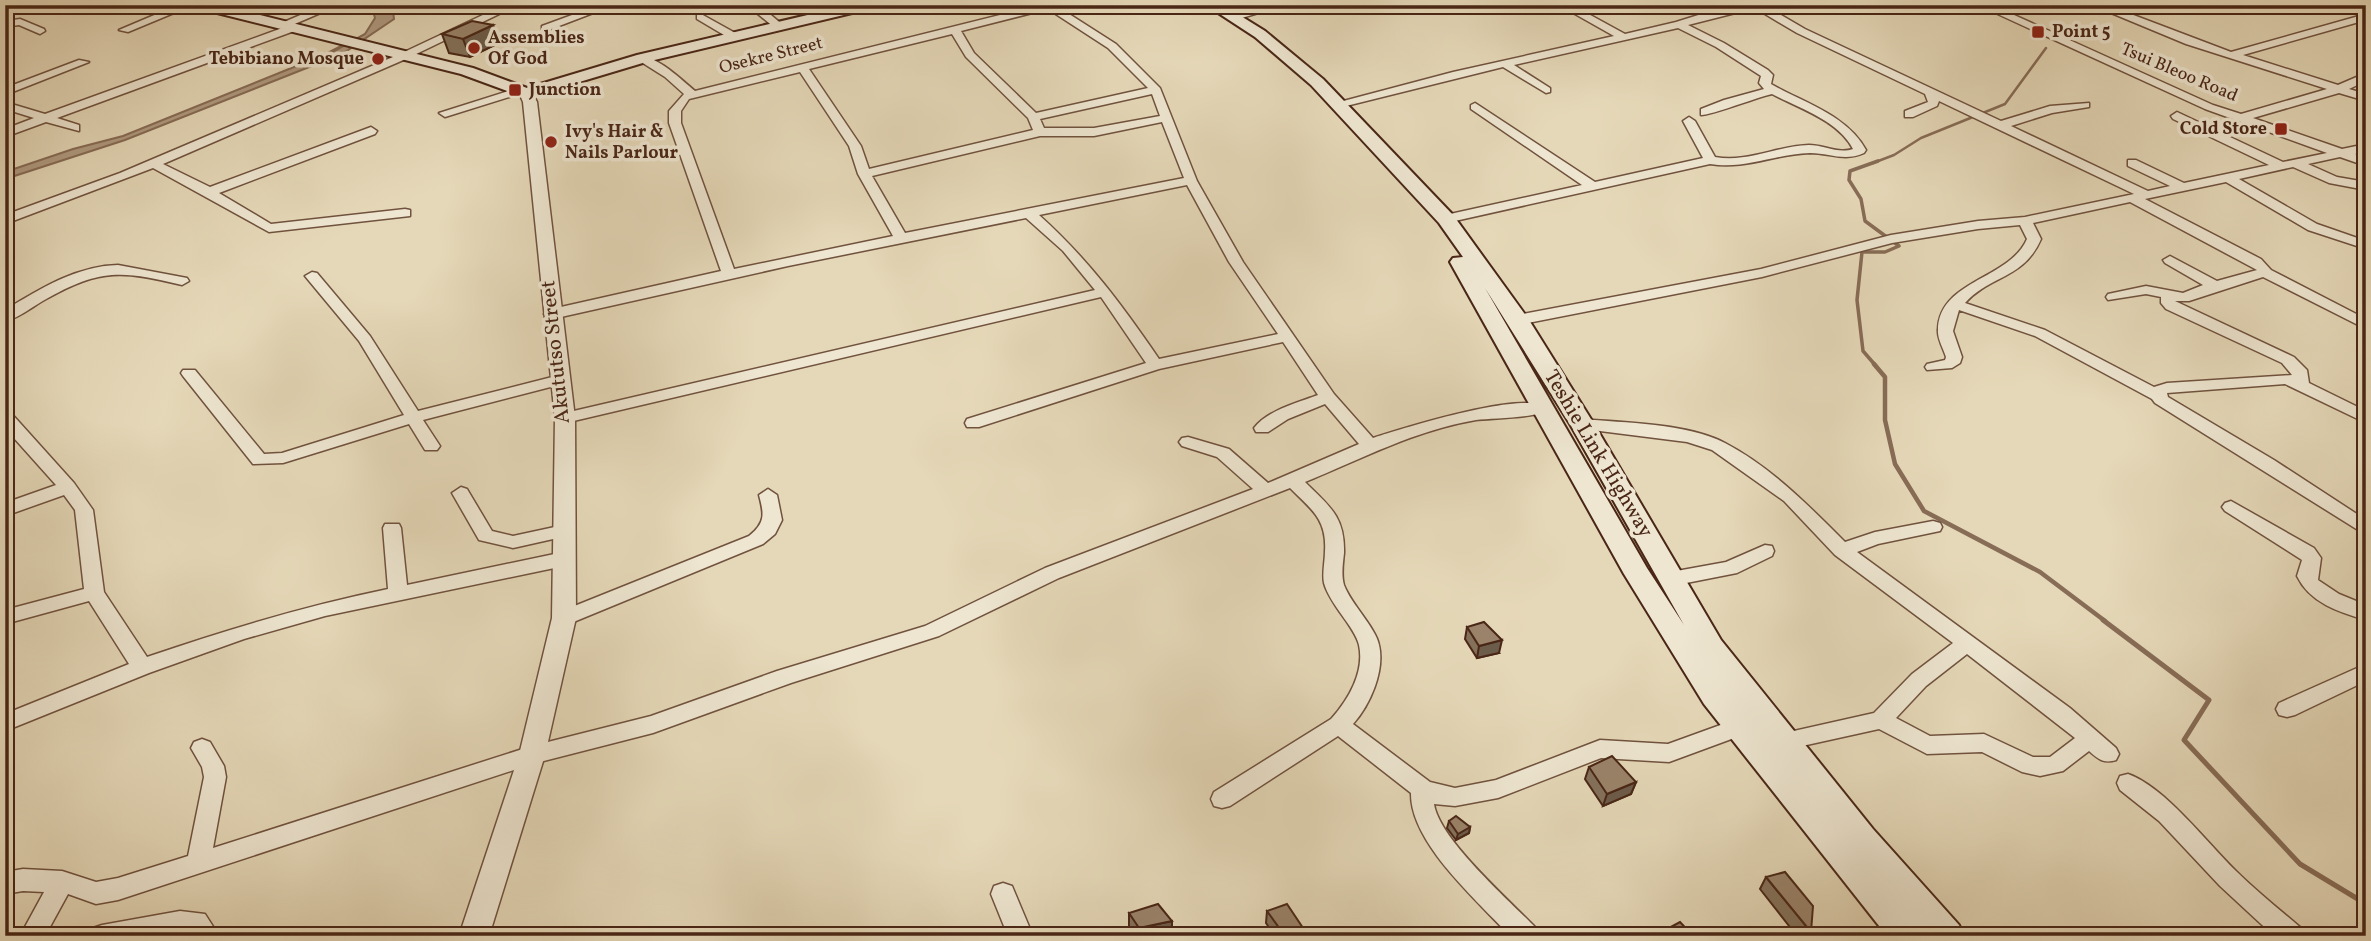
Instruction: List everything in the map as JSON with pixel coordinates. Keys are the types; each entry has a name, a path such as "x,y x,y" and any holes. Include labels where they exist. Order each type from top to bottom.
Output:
{"main road":[{"path":"202,5 467,71 524,91 642,58 869,5"},
{"name":"Teshie Link Highway","path":"1194,5 1279,62 1387,174 1460,263 1637,574 1714,696 1737,728 1908,936"},
{"name":"Teshie Link Highway","path":"1213,5 1235,17 1288,55 1446,219 1518,320 1582,424 1711,648 1861,839 1947,936"}],"street":[{"path":"124,30 188,5"},
{"path":"5,133 288,26 334,5"},
{"path":"5,220 125,176 404,56 513,5"},
{"path":"547,5 583,15"},
{"path":"546,28 609,5"},
{"path":"752,5 779,26"},
{"path":"1235,17 1280,5"},
{"path":"1564,5 1623,37"},
{"path":"1338,104 1504,63 1679,26 1708,15 1756,5 1801,31 1998,123 2142,197 2256,262 2264,268 2264,272"},
{"name":"Tsui Bleoo Road","path":"1983,5 2184,96 2366,162"},
{"path":"2097,5 2231,55 2366,98"},
{"path":"1048,6 1112,46 1156,90 1191,181 1236,262 1328,397 1370,445"},
{"name":"Osekre Street","path":"691,94 1048,6"},
{"path":"701,17 733,36"},
{"path":"2231,55 2366,17"},
{"path":"5,24 20,22 40,31"},
{"path":"1446,219 1710,160 1722,164 1810,149 1847,156 1860,150 1847,134 1831,122 1772,90 1765,83 1768,77 1764,72 1720,45 1679,26"},
{"path":"954,29 970,55 1033,117 1040,132"},
{"path":"642,58 669,75 691,94 680,102 675,111 675,123 728,272"},
{"path":"5,92 83,62"},
{"path":"1504,63 1546,90"},
{"path":"802,67 855,146 864,174 900,236"},
{"path":"2242,118 2340,89 2366,76"},
{"path":"1033,117 1156,90"},
{"path":"1705,112 1728,102 1772,90"},
{"path":"445,113 524,91"},
{"name":"Akututso Street","path":"474,936 532,755 564,618 565,418 530,102 524,91"},
{"path":"1909,114 1933,104 1934,99 1929,92"},
{"path":"5,105 75,128"},
{"path":"1998,123 2050,110 2085,105"},
{"path":"1475,107 1592,186"},
{"path":"2177,116 2290,165 2333,180 2366,187"},
{"path":"864,174 1040,132 1094,132 1167,118"},
{"path":"1689,121 1710,160"},
{"path":"209,192 371,131"},
{"path":"1518,320 1762,273 1891,239 1978,225 2025,221 2366,148"},
{"path":"152,163 209,192 269,228 405,213"},
{"path":"2132,163 2184,188"},
{"path":"2230,178 2298,219 2340,239 2366,245"},
{"path":"552,314 728,272 900,236 1028,213 1124,191 1191,181"},
{"path":"1028,213 1068,248 1105,292 1155,365"},
{"path":"1933,368 1952,363 1954,357 1945,331 1955,304 2017,264 2027,254 2034,239 2025,221"},
{"path":"2170,260 2216,286"},
{"path":"5,317 92,272 140,271 182,281"},
{"path":"2113,296 2146,290 2184,298 2264,272 2363,322"},
{"path":"312,276 365,339 431,446"},
{"path":"565,418 1105,292"},
{"path":"2168,296 2171,306 2288,360 2299,370 2301,383"},
{"path":"1955,304 2040,333 2157,395 2366,529"},
{"path":"973,423 1075,393 1155,365 1287,337"},
{"path":"189,373 259,460 282,458 415,417 560,380"},
{"path":"2157,395 2158,391 2167,388 2274,379 2301,383 2366,418"},
{"path":"1262,428 1282,415 1328,397"},
{"path":"5,883 23,880 62,882 96,893 118,890 532,755 653,724 784,677 932,631 1052,573 1266,491 1370,445 1442,421 1496,412 1541,409"},
{"path":"5,417 68,487 84,510 94,593 142,667"},
{"path":"1582,424 1689,437 1718,446 1790,497 1842,550 1968,642 2108,754"},
{"path":"1188,442 1223,453 1266,491"},
{"path":"1222,799 1339,725 1365,687 1371,657 1369,644 1340,598 1333,581 1335,542 1331,519 1293,480"},
{"path":"5,510 68,487"},
{"path":"461,493 486,536 513,542 564,531"},
{"path":"564,618 756,540 771,529 775,517 768,495"},
{"path":"2231,507 2307,552 2312,558 2311,570 2306,576 2309,584 2332,599 2366,613"},
{"path":"1842,550 1875,538 1933,527"},
{"path":"392,528 398,592"},
{"path":"1671,579 1730,568 1765,551"},
{"path":"5,723 142,667 239,634 398,592 564,559"},
{"path":"5,617 94,593"},
{"path":"1784,741 1881,720 1919,680 1968,642"},
{"path":"2287,709 2366,672"},
{"path":"1881,720 1927,745 1984,743 2030,766 2040,767 2055,765 2090,738"},
{"path":"1339,725 1422,789 1435,795 1455,797 1498,789 1600,749 1669,752 1737,728"},
{"path":"198,864 215,777 213,766 202,748"},
{"path":"2128,783 2167,814 2228,879 2292,936"},
{"path":"1422,789 1426,816 1441,838 1527,936"},
{"path":"32,936 62,882"},
{"path":"1003,894 1021,936"},
{"path":"102,936 180,922 196,922 202,928 202,936"}],"shaded area":[{"path":"379,5 397,5 393,11 394,19 342,54 125,140 5,179 5,172 73,149 123,136 336,50 365,34 375,18 373,11"}],"building":[{"path":"472,21 493,25 463,39 442,34"},
{"path":"1484,622 1502,640 1479,646 1467,627"},
{"path":"1612,756 1636,782 1607,794 1589,767"},
{"path":"1456,816 1470,827 1458,834 1449,821"},
{"path":"1785,872 1813,906 1811,932 1766,877"},
{"path":"1158,904 1172,921 1139,928 1129,913"},
{"path":"1287,904 1305,931 1297,936 1285,936 1267,911"},
{"path":"1680,922 1693,936 1654,936"}],"waterway":[{"path":"320,57 349,42"},
{"path":"1873,163 1894,155 1921,138 2005,104 2046,48"},
{"path":"1876,366 1863,351 1857,300 1862,252 1885,252 1899,246 1865,221 1861,199 1849,180 1850,171 1878,161"},
{"path":"1874,364 1885,377 1885,420 1895,464 1924,511 2040,572 2105,621"},
{"path":"2103,620 2209,700 2184,740 2300,864 2366,904"}],"place":[{"name":"Point 5","path":"2038,32"},
{"name":"Assemblies Of God","path":"474,48"},
{"name":"Tebibiano Mosque","path":"378,59"},
{"name":"Junction","path":"515,90"},
{"name":"Cold Store","path":"2281,129"},
{"name":"Ivy's Hair & Nails Parlour","path":"551,142"}]}
